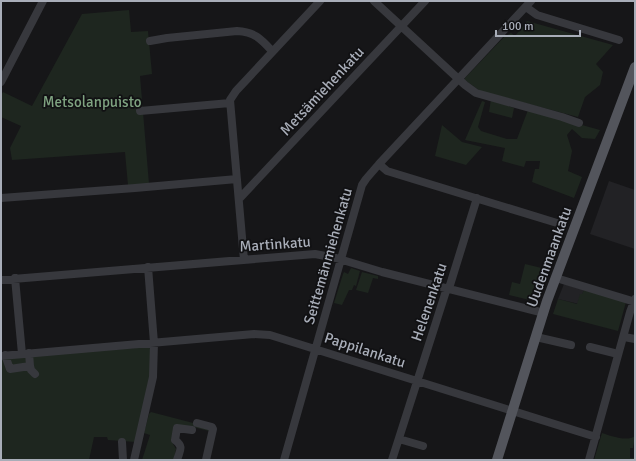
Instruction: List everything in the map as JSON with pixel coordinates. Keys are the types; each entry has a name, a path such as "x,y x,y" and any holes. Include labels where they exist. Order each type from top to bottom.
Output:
{"main road":[{"name":"Uudenmaankatu","path":"497,460 556,278 635,67"}],"street":[{"path":"1,82 43,1"},
{"path":"244,260 230,103 232,96 272,51 320,1"},
{"path":"374,1 476,94 579,123"},
{"name":"Metsämiehenkatu","path":"239,199 425,1"},
{"path":"528,4 537,15 619,40"},
{"name":"Seittemänmiehenkatu","path":"284,460 362,186 379,164 528,4"},
{"path":"150,41 222,32 248,31 259,37 272,51"},
{"path":"140,111 230,103"},
{"path":"379,164 387,171 557,223"},
{"path":"1,198 237,179"},
{"name":"Helenenkatu","path":"392,460 477,198"},
{"name":"Martinkatu","path":"1,280 308,254 325,255 388,273 544,313"},
{"path":"134,460 152,385 154,343 148,267"},
{"path":"3,356 10,369 32,370 25,353 15,278"},
{"path":"556,278 635,301 589,460"},
{"name":"Pappilankatu","path":"3,356 263,334 316,349 596,437"},
{"path":"536,337 571,345"},
{"path":"624,337 635,339"},
{"path":"590,347 614,353"},
{"path":"197,423 212,427 213,429 206,460"},
{"path":"178,460 181,447 175,440 177,428 192,430"},
{"path":"399,439 423,446"},
{"path":"122,442 123,460"}],"shaded area":[{"path":"609,181 635,190 635,249 590,234"},
{"path":"564,284 584,290 579,304 558,299"}],"green space":[{"name":"Metsolanpuisto","path":"129,10 131,32 148,31 152,74 140,76 149,184 128,185 125,152 12,160 10,148 21,126 1,117 1,95 3,92 32,106 82,14"},
{"path":"527,21 613,45 596,64 603,72 600,85 585,97 578,117 480,91 465,80 465,78 504,37 511,33 515,36"},
{"path":"491,99 514,108 512,118 489,112"},
{"path":"482,101 485,102 478,127 481,131 507,139 517,139 528,110 600,130 595,139 582,138 572,129 567,135 572,151 568,171 582,177 574,198 532,182 535,169 539,169 540,161 526,161 524,167 502,161 505,148 465,140"},
{"path":"442,125 462,142 482,147 466,165 435,156"},
{"path":"525,264 550,270 538,302 509,295 512,282 520,284"},
{"path":"351,268 360,271 356,286 354,285 352,290 349,290 342,305 334,303 343,274 344,272 348,274"},
{"path":"362,272 378,276 378,279 373,278 368,293 356,290"},
{"path":"584,290 626,302 618,331 553,314 558,299 577,304 580,294 582,294"},
{"path":"149,347 151,364 144,407 136,442 108,440 107,437 94,437 89,460 1,460 1,358"},
{"path":"151,412 197,424 210,430 176,426 172,442 176,449 174,460 142,460 150,435 144,433 149,414"},
{"path":"602,433 623,438 632,438 635,436 633,448 630,448 630,458 635,458 635,460 594,460"}]}
